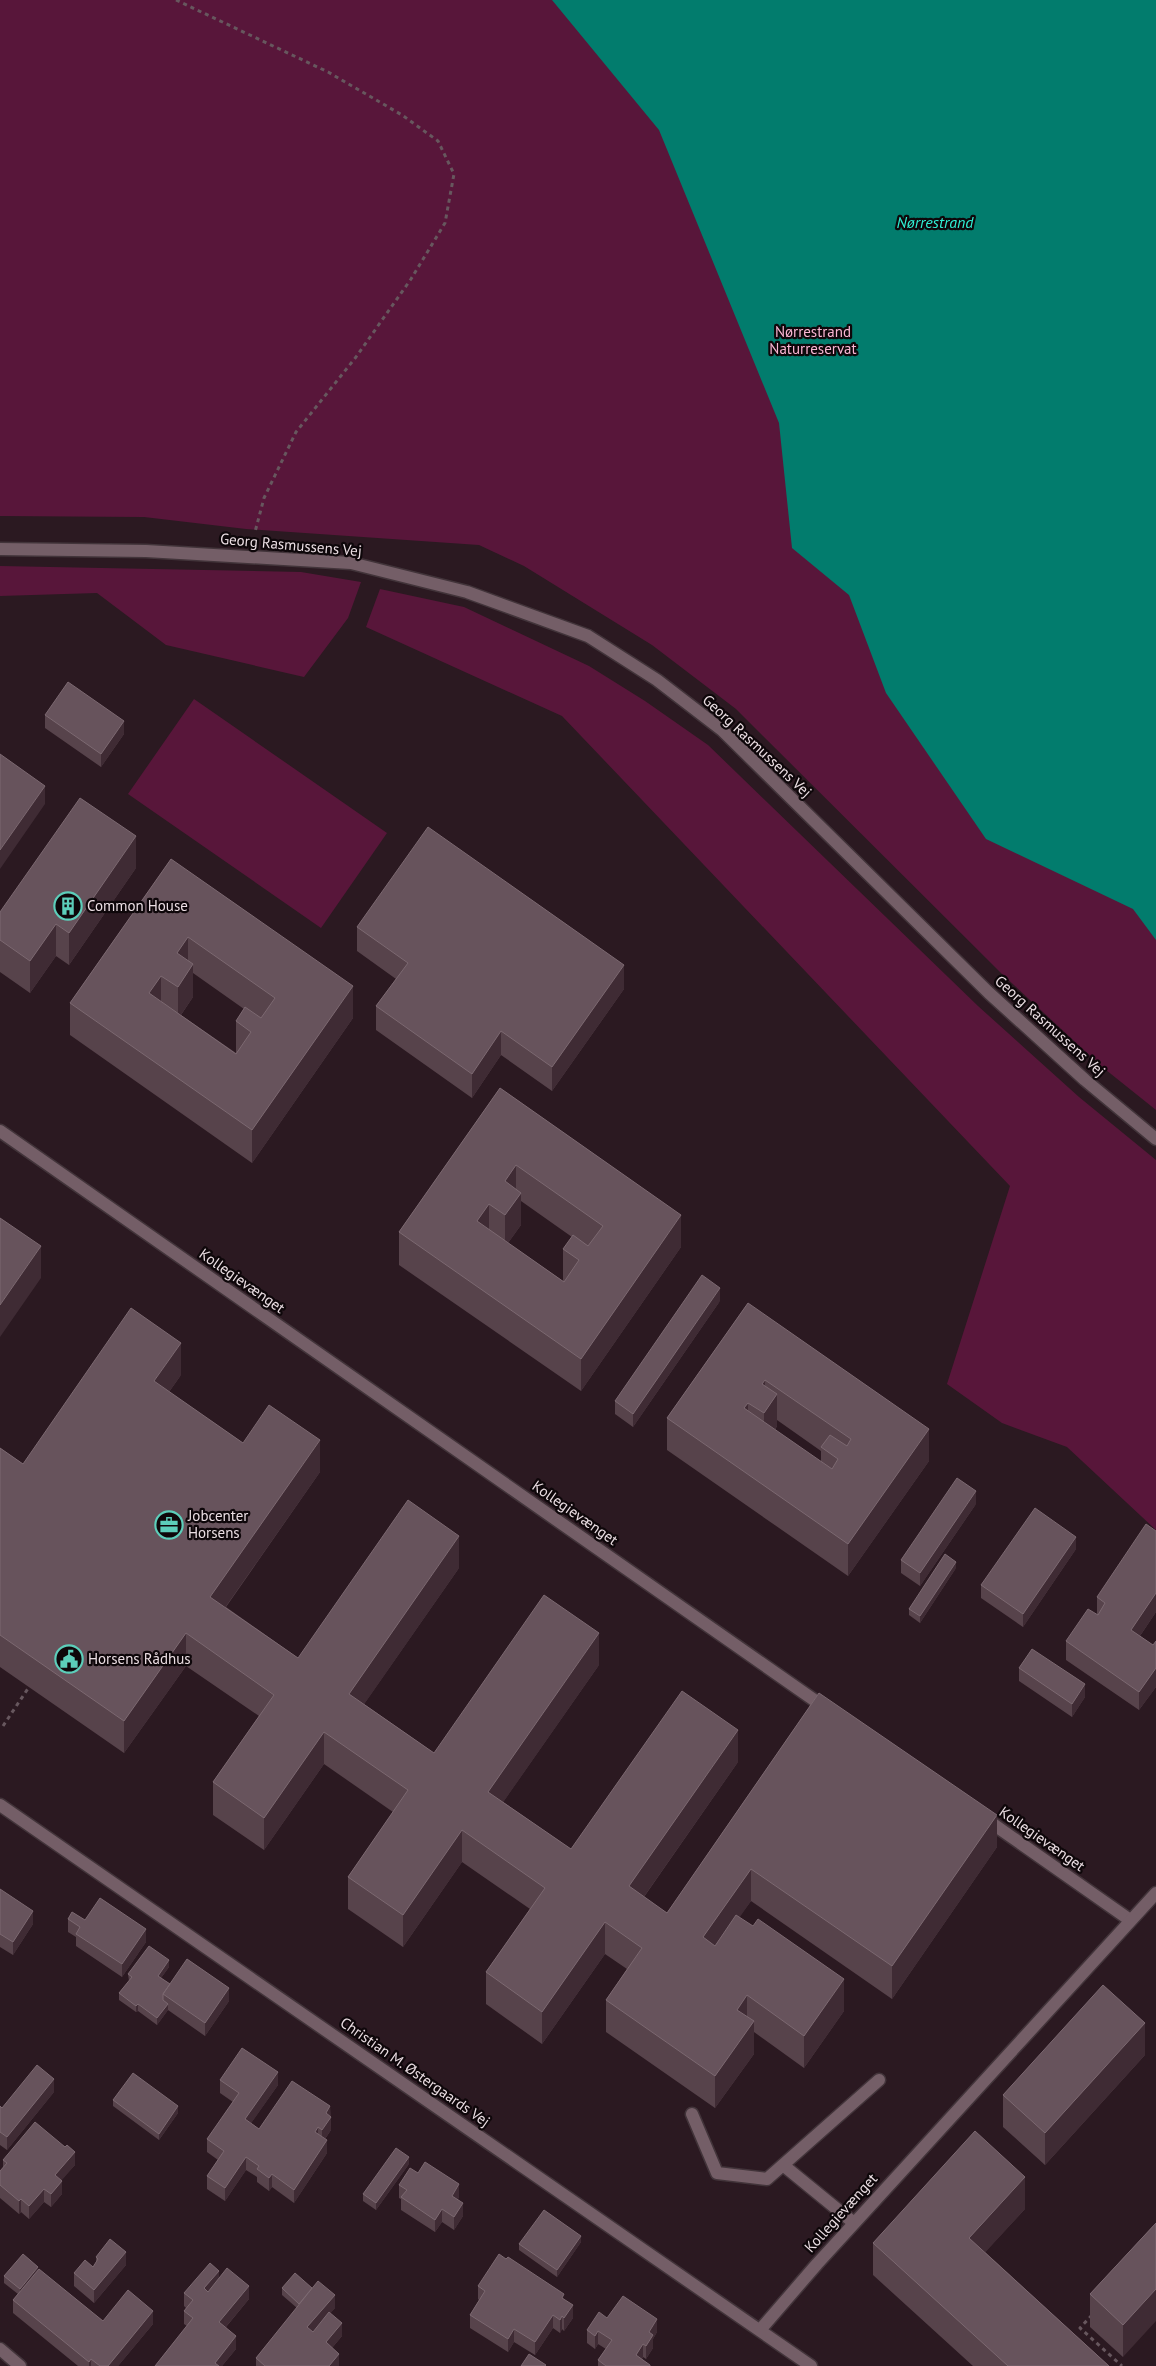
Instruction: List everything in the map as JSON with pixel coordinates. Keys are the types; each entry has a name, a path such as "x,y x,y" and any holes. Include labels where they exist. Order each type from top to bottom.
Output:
{"street":[{"name":"Georg Rasmussens Vej","path":"0,549 146,551 350,563 467,592 588,636 657,680 722,730 989,993 1085,1080 1156,1139"},
{"name":"Kollegievænget","path":"0,1131 836,1715"},
{"name":"Christian M. Østergaards Vej","path":"0,1805 810,2366"},
{"name":"Kollegievænget","path":"975,1812 1130,1920"},
{"name":"Kollegievænget","path":"760,2330 854,2223 1156,1893"},
{"path":"692,2114 717,2173 767,2179 879,2080"},
{"path":"783,2164 854,2223"},
{"path":"0,2349 20,2366"}],"path":[{"path":"176,0 328,72 402,115 438,141 454,174 445,223 411,279 356,357 296,432 264,498 249,557"},
{"path":"4,1726 29,1687"},
{"path":"1093,2314 1080,2328 1122,2366"}],"green space":[{"name":"Nørrestrand Naturreservat","path":"0,0 1156,0 1156,1110 1101,1066 1002,974 736,709 652,645 524,566 479,545 246,529 144,517 0,516"},
{"path":"0,566 301,572 361,582 348,618 304,677 166,645 97,593 0,596"},
{"path":"380,589 464,607 589,666 645,701 708,745 978,1006 1079,1097 1156,1160 1156,1530 1067,1447 1002,1423 947,1384 1010,1186 562,716 366,627"},
{"path":"194,699 387,833 321,928 128,794"}],"water":[{"name":"Nørrestrand","path":"552,0 1156,0 1156,940 1133,909 986,839 886,693 849,595 792,548 779,423 659,130"}],"building":[{"path":"68,682 124,721 101,754 45,715"},
{"path":"0,754 45,786 0,850"},
{"path":"80,798 136,836 69,933 56,924 30,961 0,940 0,912"},
{"path":"428,827 624,965 552,1067 501,1031 472,1074 376,1006 408,963 357,927"},
{"path":"171,859 353,986 252,1130 70,1003","holes":["188,937 275,998 261,1018 245,1007 236,1021 251,1032 236,1054 149,993 161,976 178,987 193,964 177,953"]},
{"path":"500,1088 681,1215 581,1359 399,1232","holes":["516,1165 603,1226 588,1246 573,1235 563,1249 579,1260 564,1282 477,1221 489,1204 505,1215 521,1193 505,1181"]},
{"path":"0,1218 41,1246 0,1305"},
{"path":"702,1275 720,1288 633,1414 615,1401"},
{"path":"748,1303 929,1429 848,1544 667,1418","holes":["765,1380 851,1439 847,1446 830,1435 821,1447 838,1459 832,1469 744,1408 748,1403 764,1413 777,1394 762,1384"]},
{"path":"131,1308 181,1343 154,1381 243,1443 269,1405 320,1440 210,1597 298,1658 408,1500 459,1536 349,1694 434,1753 544,1595 599,1633 488,1792 571,1849 682,1691 738,1730 629,1886 667,1913 819,1693 997,1815 892,1966 751,1869 703,1937 715,1946 736,1915 753,1926 758,1919 844,1979 804,2036 747,1995 737,2010 754,2021 715,2076 606,2000 642,1948 605,1922 542,2012 486,1972 545,1888 462,1830 403,1915 348,1877 408,1790 324,1732 264,1818 213,1782 274,1695 186,1633 124,1721 0,1635 0,1448 23,1464"},
{"path":"957,1478 976,1491 920,1573 901,1560"},
{"path":"1035,1508 1076,1537 1023,1614 981,1585"},
{"path":"1146,1524 1156,1531 1156,1593 1131,1630 1153,1645 1156,1641 1156,1668 1139,1692 1066,1641 1088,1609 1098,1615 1105,1603 1097,1597"},
{"path":"945,1554 956,1562 920,1616 909,1609"},
{"path":"1032,1649 1085,1684 1072,1704 1019,1668"},
{"path":"0,1889 33,1911 13,1942 0,1934"},
{"path":"100,1898 146,1929 122,1964 76,1934 80,1927 68,1919 72,1912 85,1920"},
{"path":"149,1946 169,1960 158,1976 170,1984 163,1994 163,2000 168,2004 157,2018 138,2004 136,2006 119,1993 132,1977 128,1974"},
{"path":"187,1959 229,1988 205,2023 163,1994"},
{"path":"1103,1985 1145,2023 1045,2133 1003,2095"},
{"path":"242,2048 278,2072 245,2119 259,2129 292,2081 330,2106 326,2113 331,2117 322,2130 318,2127 315,2132 327,2140 294,2190 272,2174 269,2178 257,2169 259,2166 246,2157 225,2188 207,2176 224,2151 207,2139 239,2093 220,2080"},
{"path":"37,2065 54,2079 7,2137 0,2132 0,2106 2,2108"},
{"path":"133,2073 178,2106 159,2134 113,2100"},
{"path":"35,2122 65,2147 67,2145 75,2152 55,2175 62,2181 51,2194 44,2189 29,2206 21,2199 19,2201 0,2185 0,2171 7,2163 3,2160"},
{"path":"975,2131 1025,2177 969,2238 1109,2366 1008,2366 873,2243"},
{"path":"396,2148 409,2157 376,2203 363,2194"},
{"path":"425,2162 459,2184 452,2196 463,2203 454,2217 442,2209 435,2220 401,2197 407,2190 399,2185 410,2168 418,2173"},
{"path":"544,2210 581,2236 557,2270 519,2244"},
{"path":"1156,2223 1156,2289 1123,2325 1090,2294"},
{"path":"110,2239 126,2252 94,2290 74,2273 85,2260 93,2267 98,2259 96,2257"},
{"path":"23,2254 38,2267 20,2289 4,2276"},
{"path":"499,2254 506,2259 508,2257 564,2294 562,2298 573,2305 564,2318 562,2316 560,2320 553,2315 535,2342 514,2329 508,2339 470,2315 485,2291 478,2286"},
{"path":"210,2263 219,2271 204,2288 208,2292 227,2268 249,2286 219,2322 236,2336 215,2363 219,2366 155,2366 193,2318 184,2311 193,2300 184,2293"},
{"path":"39,2269 103,2321 128,2290 153,2311 108,2366 100,2366 91,2359 89,2362 13,2300"},
{"path":"295,2273 312,2288 299,2304 282,2288"},
{"path":"318,2281 335,2295 307,2327 313,2332 329,2312 342,2323 326,2342 339,2354 329,2366 265,2366 256,2358"},
{"path":"623,2296 657,2319 649,2332 653,2335 646,2346 643,2344 636,2355 650,2366 606,2366 598,2360 612,2340 598,2331 595,2336 587,2330 599,2312 607,2318"},
{"path":"529,2354 546,2365 521,2366"}],"place":[{"name":"Common House","path":"68,906"},
{"name":"Jobcenter Horsens","path":"169,1525"},
{"name":"Horsens Rådhus","path":"69,1659"}]}
